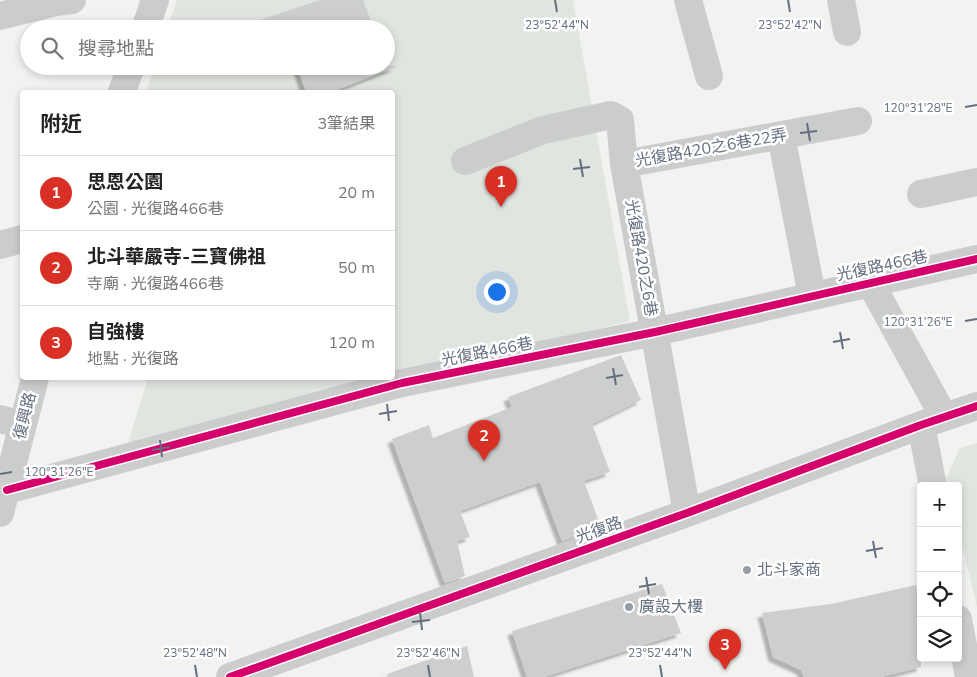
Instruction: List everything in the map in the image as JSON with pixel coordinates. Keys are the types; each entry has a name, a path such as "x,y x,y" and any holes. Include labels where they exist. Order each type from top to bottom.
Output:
{"street":[{"path":"0,16 56,2 72,0"},
{"path":"147,20 155,0"},
{"path":"688,0 709,76"},
{"path":"841,0 847,32"},
{"path":"123,90 128,75"},
{"name":"光復路420之6巷","path":"466,161 543,130 611,115 620,120 624,164 687,513"},
{"name":"光復路420之6巷22弄","path":"624,164 858,121"},
{"path":"781,135 812,296"},
{"path":"921,194 977,182"},
{"path":"0,245 20,240"},
{"name":"光復路466巷","path":"2,499 402,383 654,332 977,259"},
{"path":"871,284 932,421 932,482"},
{"name":"復興路","path":"2,499 12,422 34,380"},
{"name":"光復路","path":"230,677 687,513 932,421 977,406"},
{"path":"962,640 969,677"}],"shaded area":[{"path":"177,0 573,0 630,321 395,378 395,90 147,90 152,75 395,75 395,20 170,20"},
{"path":"147,380 387,380 128,443"},
{"path":"977,443 977,607 962,545 962,482 947,482 946,478 960,448"}],"building":[{"path":"320,0 363,0 371,20 260,20"},
{"path":"300,75 375,75 337,90 305,90"},
{"path":"621,355 641,400 592,424 610,472 584,481 601,527 562,541 540,482 460,511 470,537 457,541 465,576 445,583 392,439 429,425 433,438 512,407 508,397"},
{"name":"廣設大樓","path":"662,584 681,633 544,677 527,677 512,631"},
{"path":"916,585 917,662 921,662 921,667 881,677 804,677 801,670 773,657 762,613 831,604"},
{"path":"467,646 474,677 388,677 387,674"}],"cycle path":[{"path":"7,490 402,383 655,332 977,259"},
{"path":"230,677 687,513 921,425 977,406"}],"place":[{"name":"思恩公園","path":"501,207"},
{"name":"北斗華嚴寺-三寶佛祖","path":"484,461"},
{"name":"北斗家商","path":"747,570"},
{"name":"廣設大樓","path":"629,607"},
{"name":"自強樓","path":"725,670"}]}
